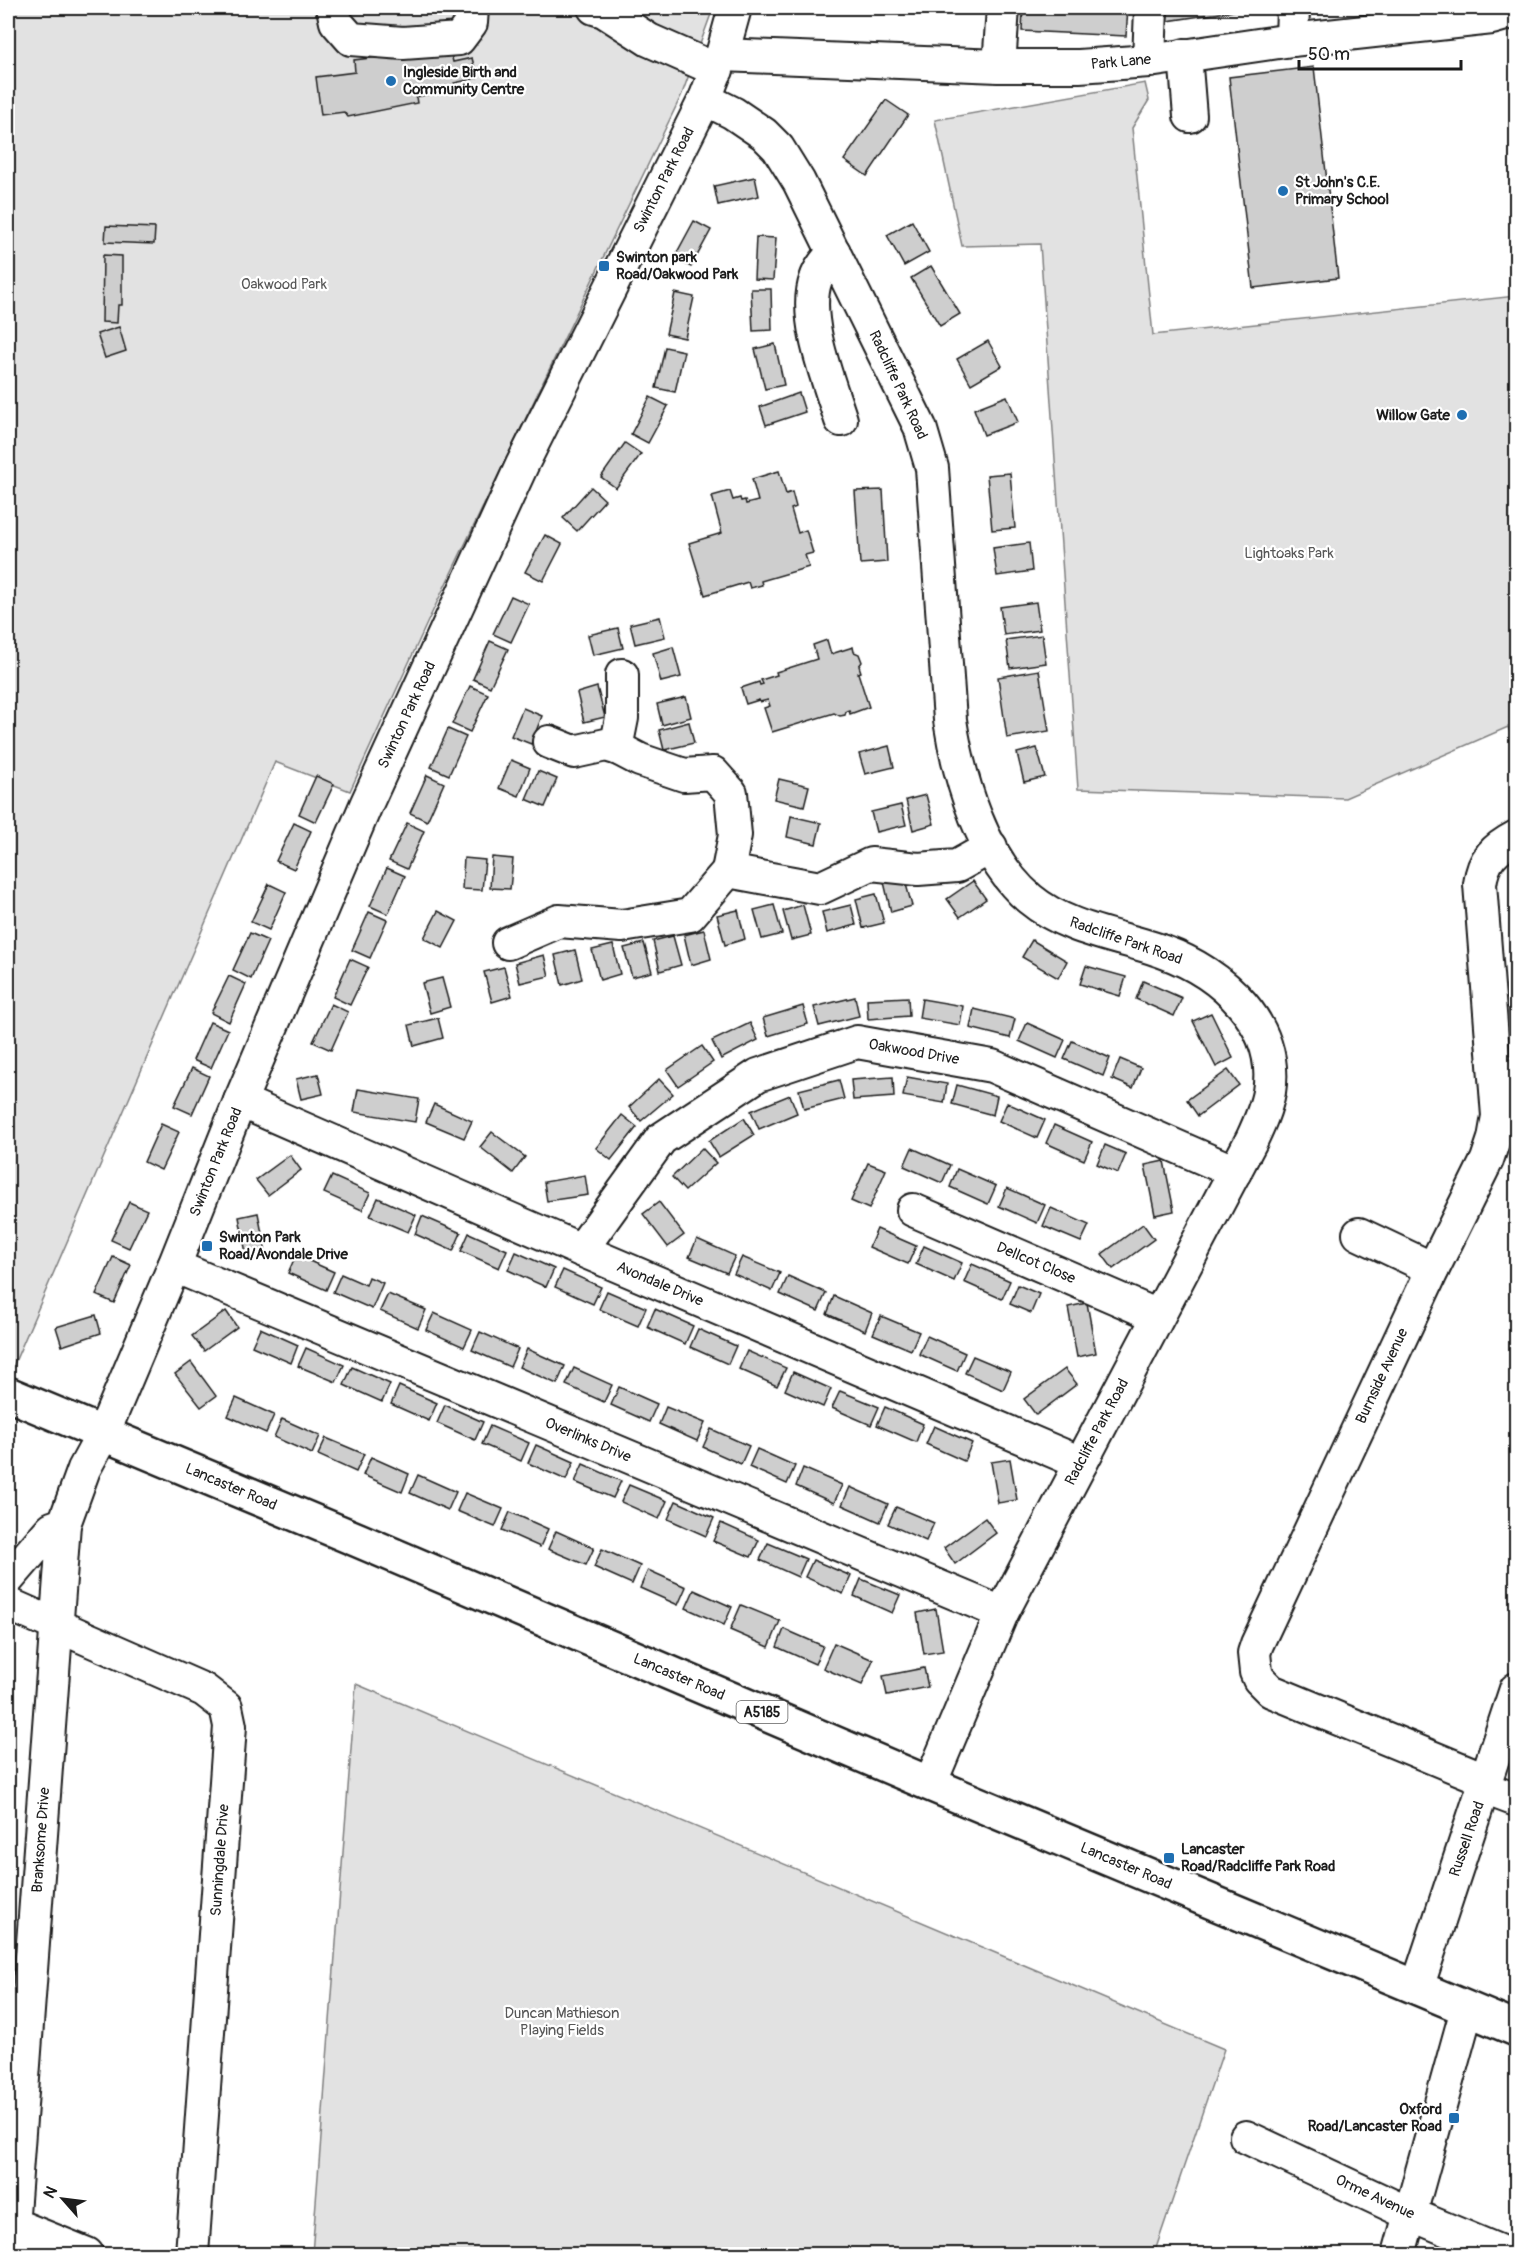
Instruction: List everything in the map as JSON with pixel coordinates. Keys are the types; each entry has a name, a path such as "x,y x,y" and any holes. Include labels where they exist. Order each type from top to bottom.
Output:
{"main road":[{"name":"Lancaster Road","path":"8,1394 1516,2030"}],"street":[{"path":"333,8 336,22 351,39 403,43 459,39 471,23 472,8"},
{"path":"594,8 604,11 649,40 719,63"},
{"name":"Swinton Park Road","path":"103,1434 240,1101 366,805 522,465 705,99 719,63 735,8"},
{"path":"999,66 1003,8"},
{"path":"1149,61 1151,8"},
{"path":"1292,40 1293,8"},
{"name":"Park Lane","path":"719,63 1079,66 1149,61 1292,40 1492,18 1516,11"},
{"path":"1185,55 1190,116"},
{"name":"Radcliffe Park Road","path":"705,99 748,122 778,148 799,182 920,427 929,452 934,495 950,720 955,752 970,804 1007,876 1044,909 1072,923 1181,958 1216,980 1249,1011 1265,1043 1269,1061 1269,1092 1252,1139 1002,1613 930,1784"},
{"path":"834,252 815,280 812,303 815,338 841,420"},
{"path":"619,749 622,675"},
{"path":"508,944 559,921 622,926 690,915 728,871 735,835 731,793 713,773 684,775 639,760 606,745 574,753 549,742"},
{"name":"Burnside Avenue","path":"1516,837 1492,852 1481,872 1480,884 1497,1105 1497,1128 1487,1160 1433,1269 1257,1644 1254,1663 1259,1679 1271,1691 1485,1784 1516,1800"},
{"path":"728,871 820,888 871,864 918,869 957,866 991,847"},
{"name":"Oakwood Drive","path":"581,1250 661,1139 758,1075 857,1042 992,1066 1235,1172"},
{"name":"Avondale Drive","path":"240,1101 581,1250 1081,1463"},
{"name":"Dellcot Close","path":"913,1210 1158,1316"},
{"path":"1359,1234 1433,1269"},
{"name":"Overlinks Drive","path":"174,1266 1002,1613"},
{"name":"Branksome Drive","path":"10,2254 10,2223 64,1524 84,1469 103,1434"},
{"path":"8,1579 52,1528 64,1524"},
{"name":"Sunningdale Drive","path":"8,1604 204,1690 226,1707 230,1726 192,2254"},
{"name":"Russell Road","path":"1417,1988 1516,1689"},
{"path":"1399,2254 1467,2009"},
{"name":"Orme Avenue","path":"1246,2137 1410,2214 1506,2254"},
{"path":"10,2223 87,2254"}],"green space":[{"name":"Oakwood Park","path":"8,8 690,8 711,14 682,94 428,621 350,791 275,762 11,1371 8,1370"},
{"name":"Lightoaks Park","path":"1145,83 1149,100 1132,128 1153,335 1516,296 1516,735 1512,737 1508,727 1345,798 1078,789 1040,244 962,246 935,120"},
{"name":"Duncan Mathieson Playing Fields","path":"356,1684 1224,2049 1154,2254 312,2254"}],"building":[{"path":"1023,8 1128,8 1126,36 1022,31"},
{"path":"1169,8 1254,8 1167,21"},
{"name":"Ingleside Birth and Community Centre","path":"450,49 453,62 472,58 477,78 454,83 454,89 416,97 417,103 348,117 344,112 321,115 316,77 355,72 354,60"},
{"path":"1314,67 1338,278 1253,288 1229,77"},
{"path":"886,100 908,115 867,176 844,160"},
{"path":"755,177 759,196 718,205 714,186"},
{"path":"694,221 711,230 691,267 674,258"},
{"path":"912,221 929,252 904,266 887,235"},
{"path":"106,226 155,228 154,244 105,242"},
{"path":"756,237 776,238 773,280 754,279"},
{"path":"103,255 122,256 122,305 118,305 117,323 102,322"},
{"path":"931,266 960,314 940,326 911,278"},
{"path":"751,289 771,289 772,330 753,331"},
{"path":"675,293 694,297 685,338 666,334"},
{"path":"119,327 126,351 105,358 97,334"},
{"path":"988,341 1002,366 971,384 957,359"},
{"path":"775,344 784,385 765,389 755,349"},
{"path":"665,347 684,351 675,392 656,388"},
{"path":"799,393 805,412 766,425 760,407"},
{"path":"1007,396 1018,422 984,435 974,409"},
{"path":"650,397 668,406 648,443 631,434"},
{"path":"625,443 641,454 616,488 601,477"},
{"path":"779,471 786,494 792,492 796,507 791,509 798,533 806,530 813,553 805,555 809,567 761,581 762,585 750,588 748,582 705,595 689,543 722,533 712,496 730,491 733,500 740,498 741,501 745,500 746,504 758,501 752,479"},
{"path":"1010,473 1015,528 992,530 987,475"},
{"path":"591,487 605,500 577,531 563,518"},
{"path":"883,490 887,562 860,564 855,491"},
{"path":"545,535 562,544 543,581 525,572"},
{"path":"1029,543 1032,571 997,576 993,548"},
{"path":"511,596 529,604 511,642 493,634"},
{"path":"1036,602 1040,630 1004,635 1000,607"},
{"path":"660,617 665,637 635,644 630,624"},
{"path":"618,628 623,648 593,655 588,635"},
{"path":"1042,635 1046,663 1010,668 1006,640"},
{"path":"827,640 831,654 853,647 854,652 859,654 862,662 859,666 861,672 858,673 869,707 850,714 849,710 845,715 840,716 834,713 772,732 764,708 770,706 768,700 746,704 741,688 759,682 760,685 763,684 761,680 777,675 776,672 817,659 813,645"},
{"path":"490,641 508,649 490,687 473,679"},
{"path":"673,647 681,677 661,682 653,653"},
{"path":"1039,670 1049,731 1007,738 998,677"},
{"path":"470,686 488,694 470,732 452,724"},
{"path":"597,687 605,717 584,722 577,693"},
{"path":"686,697 691,717 662,725 657,704"},
{"path":"523,708 542,716 531,744 511,736"},
{"path":"689,722 694,743 664,750 659,730"},
{"path":"448,729 466,737 449,775 431,767"},
{"path":"889,746 894,767 865,774 859,754"},
{"path":"1037,748 1045,777 1024,782 1017,753"},
{"path":"511,760 530,768 519,796 499,788"},
{"path":"538,771 557,779 545,807 526,799"},
{"path":"427,775 444,783 427,821 410,813"},
{"path":"316,776 334,784 316,822 299,814"},
{"path":"779,779 809,786 804,806 774,799"},
{"path":"926,795 934,824 913,830 906,800"},
{"path":"901,805 906,825 876,832 871,812"},
{"path":"791,816 821,823 816,844 787,837"},
{"path":"294,823 311,831 294,869 276,861"},
{"path":"407,823 424,831 407,869 389,861"},
{"path":"492,857 513,859 510,889 490,888"},
{"path":"464,858 485,860 482,890 462,889"},
{"path":"387,868 405,876 388,914 370,906"},
{"path":"904,877 912,906 891,912 884,882"},
{"path":"973,881 986,899 960,917 947,899"},
{"path":"269,884 286,892 269,930 251,922"},
{"path":"876,894 884,923 863,928 856,899"},
{"path":"774,905 782,934 762,939 754,910"},
{"path":"803,905 811,935 791,940 783,911"},
{"path":"851,905 856,925 827,933 822,912"},
{"path":"738,910 745,939 725,945 717,915"},
{"path":"438,911 457,921 443,948 424,938"},
{"path":"369,912 387,920 370,958 352,950"},
{"path":"704,930 711,959 691,965 684,935"},
{"path":"250,933 268,941 251,979 233,970"},
{"path":"673,936 681,965 660,971 653,941"},
{"path":"1032,940 1067,961 1058,978 1022,957"},
{"path":"644,943 652,972 632,977 624,948"},
{"path":"613,945 620,974 600,980 592,950"},
{"path":"575,950 582,979 562,985 555,955"},
{"path":"544,955 549,976 520,983 515,963"},
{"path":"350,959 368,967 350,1005 333,997"},
{"path":"1086,966 1126,977 1120,996 1080,984"},
{"path":"504,967 512,996 492,1002 484,972"},
{"path":"229,976 246,984 229,1022 211,1013"},
{"path":"442,978 450,1007 430,1013 422,983"},
{"path":"1143,981 1182,998 1174,1016 1136,999"},
{"path":"855,997 859,1016 819,1026 814,1007"},
{"path":"908,997 909,1016 868,1019 867,999"},
{"path":"922,999 963,1006 960,1025 919,1018"},
{"path":"331,1004 348,1012 331,1050 313,1042"},
{"path":"803,1006 808,1024 768,1036 763,1018"},
{"path":"974,1009 1015,1019 1010,1038 970,1028"},
{"path":"1211,1013 1233,1058 1216,1067 1193,1021"},
{"path":"438,1018 443,1038 414,1046 409,1025"},
{"path":"210,1022 228,1030 211,1068 193,1060"},
{"path":"750,1023 758,1040 721,1059 712,1041"},
{"path":"1027,1023 1065,1040 1057,1058 1019,1041"},
{"path":"1072,1041 1110,1058 1103,1076 1064,1059"},
{"path":"702,1046 713,1062 678,1086 667,1070"},
{"path":"1120,1059 1141,1068 1133,1088 1112,1079"},
{"path":"192,1068 209,1076 192,1114 174,1106"},
{"path":"1228,1070 1239,1085 1198,1116 1187,1100"},
{"path":"318,1074 323,1094 301,1099 296,1079"},
{"path":"893,1077 894,1097 853,1100 851,1080"},
{"path":"907,1077 947,1084 944,1103 903,1096"},
{"path":"659,1079 673,1094 641,1121 629,1107"},
{"path":"839,1080 844,1099 804,1109 799,1090"},
{"path":"957,1085 997,1096 993,1115 952,1104"},
{"path":"358,1089 419,1099 415,1122 354,1112"},
{"path":"790,1095 797,1113 759,1129 751,1111"},
{"path":"1007,1103 1045,1120 1037,1138 999,1121"},
{"path":"434,1104 472,1121 464,1138 426,1122"},
{"path":"622,1115 637,1127 611,1160 596,1148"},
{"path":"744,1118 754,1135 719,1157 709,1141"},
{"path":"161,1124 179,1132 161,1170 144,1162"},
{"path":"1054,1125 1092,1142 1084,1160 1046,1143"},
{"path":"492,1132 525,1157 513,1173 480,1147"},
{"path":"1105,1145 1126,1154 1118,1173 1097,1164"},
{"path":"702,1148 716,1163 685,1191 672,1177"},
{"path":"912,1148 950,1165 942,1183 904,1166"},
{"path":"290,1155 301,1170 268,1195 256,1180"},
{"path":"1164,1161 1174,1211 1155,1215 1145,1165"},
{"path":"868,1163 886,1170 869,1209 851,1201"},
{"path":"957,1169 996,1186 988,1204 950,1187"},
{"path":"585,1175 588,1195 547,1201 544,1182"},
{"path":"332,1176 370,1193 362,1210 324,1193"},
{"path":"1007,1188 1045,1205 1037,1223 999,1206"},
{"path":"378,1198 416,1215 408,1232 370,1216"},
{"path":"129,1202 147,1210 129,1248 111,1240"},
{"path":"659,1202 684,1235 668,1247 643,1214"},
{"path":"1051,1208 1089,1225 1081,1242 1043,1226"},
{"path":"258,1213 266,1254 247,1258 239,1217"},
{"path":"422,1216 461,1233 453,1251 415,1234"},
{"path":"1143,1224 1154,1239 1113,1269 1102,1254"},
{"path":"877,1229 916,1246 908,1264 869,1247"},
{"path":"469,1233 507,1250 499,1268 461,1251"},
{"path":"697,1239 735,1256 727,1273 689,1257"},
{"path":"924,1246 962,1263 954,1281 916,1264"},
{"path":"516,1252 554,1269 546,1287 508,1270"},
{"path":"296,1255 334,1272 326,1290 288,1273"},
{"path":"113,1257 131,1265 114,1303 96,1295"},
{"path":"742,1257 780,1273 772,1291 734,1274"},
{"path":"972,1264 1010,1281 1002,1299 964,1282"},
{"path":"563,1270 601,1287 593,1304 555,1287"},
{"path":"341,1274 366,1285 369,1277 383,1283 372,1309 333,1292"},
{"path":"788,1276 826,1293 818,1311 780,1294"},
{"path":"1018,1285 1039,1294 1031,1313 1010,1304"},
{"path":"607,1291 646,1308 638,1326 599,1309"},
{"path":"388,1294 426,1310 418,1328 380,1311"},
{"path":"834,1296 872,1313 865,1331 827,1314"},
{"path":"1087,1303 1096,1353 1077,1357 1068,1307"},
{"path":"655,1309 693,1326 685,1344 647,1327"},
{"path":"226,1311 237,1327 204,1351 192,1336"},
{"path":"434,1313 472,1330 464,1347 426,1330"},
{"path":"96,1315 101,1333 62,1346 56,1327"},
{"path":"881,1316 919,1332 911,1350 873,1334"},
{"path":"260,1328 298,1345 291,1363 252,1346"},
{"path":"698,1329 736,1346 728,1364 690,1347"},
{"path":"480,1332 518,1349 510,1367 472,1350"},
{"path":"927,1336 965,1353 957,1371 919,1354"},
{"path":"306,1348 344,1365 336,1382 298,1366"},
{"path":"527,1349 565,1366 557,1384 519,1367"},
{"path":"747,1351 786,1368 777,1386 739,1369"},
{"path":"973,1356 1011,1372 1003,1390 965,1373"},
{"path":"191,1362 216,1396 201,1407 175,1374"},
{"path":"352,1367 390,1384 382,1402 344,1385"},
{"path":"574,1368 612,1385 604,1402 566,1385"},
{"path":"1065,1369 1077,1384 1036,1415 1024,1399"},
{"path":"793,1372 831,1389 823,1407 785,1390"},
{"path":"399,1386 437,1403 429,1421 391,1404"},
{"path":"619,1387 657,1404 649,1422 611,1405"},
{"path":"840,1391 879,1407 871,1425 832,1408"},
{"path":"236,1398 274,1415 266,1433 228,1416"},
{"path":"445,1405 483,1422 475,1440 437,1423"},
{"path":"666,1407 705,1423 697,1441 659,1424"},
{"path":"885,1407 923,1424 916,1442 877,1425"},
{"path":"282,1419 320,1436 312,1454 274,1437"},
{"path":"490,1426 529,1443 521,1461 482,1444"},
{"path":"934,1426 972,1443 964,1461 926,1444"},
{"path":"711,1429 749,1446 741,1464 703,1447"},
{"path":"326,1438 364,1454 356,1472 318,1455"},
{"path":"536,1445 574,1462 566,1480 528,1463"},
{"path":"757,1449 795,1466 787,1484 749,1467"},
{"path":"371,1457 409,1474 402,1492 363,1475"},
{"path":"1010,1459 1017,1500 998,1503 991,1462"},
{"path":"583,1464 621,1481 613,1498 575,1482"},
{"path":"803,1468 842,1485 834,1503 796,1486"},
{"path":"418,1475 456,1492 448,1510 410,1493"},
{"path":"629,1485 667,1501 659,1519 621,1502"},
{"path":"850,1487 888,1504 880,1522 842,1505"},
{"path":"465,1493 503,1509 495,1527 457,1511"},
{"path":"676,1501 714,1518 706,1536 668,1519"},
{"path":"896,1507 934,1523 926,1541 888,1524"},
{"path":"510,1512 548,1529 540,1547 502,1530"},
{"path":"985,1518 996,1533 955,1564 944,1548"},
{"path":"721,1523 759,1540 751,1557 713,1541"},
{"path":"556,1531 594,1548 586,1565 548,1549"},
{"path":"768,1543 806,1559 798,1577 760,1560"},
{"path":"602,1549 640,1566 632,1584 594,1567"},
{"path":"813,1560 851,1576 843,1594 805,1577"},
{"path":"648,1570 686,1587 678,1605 640,1588"},
{"path":"861,1579 900,1595 892,1613 854,1596"},
{"path":"694,1590 732,1607 724,1625 686,1608"},
{"path":"741,1605 780,1621 769,1647 730,1630"},
{"path":"936,1609 943,1651 924,1654 917,1613"},
{"path":"784,1629 823,1646 815,1664 777,1647"},
{"path":"834,1643 873,1660 862,1685 823,1668"},
{"path":"924,1668 928,1687 887,1695 883,1676"}],"place":[{"name":"Ingleside Birth and Community Centre","path":"391,81"},
{"name":"St John's C.E. Primary School","path":"1283,191"},
{"name":"Swinton park Road/Oakwood Park","path":"604,266"},
{"name":"Willow Gate","path":"1462,415"},
{"name":"Swinton Park Road/Avondale Drive","path":"207,1246"},
{"name":"Lancaster Road/Radcliffe Park Road","path":"1169,1858"},
{"name":"Oxford Road/Lancaster Road","path":"1454,2118"}]}
